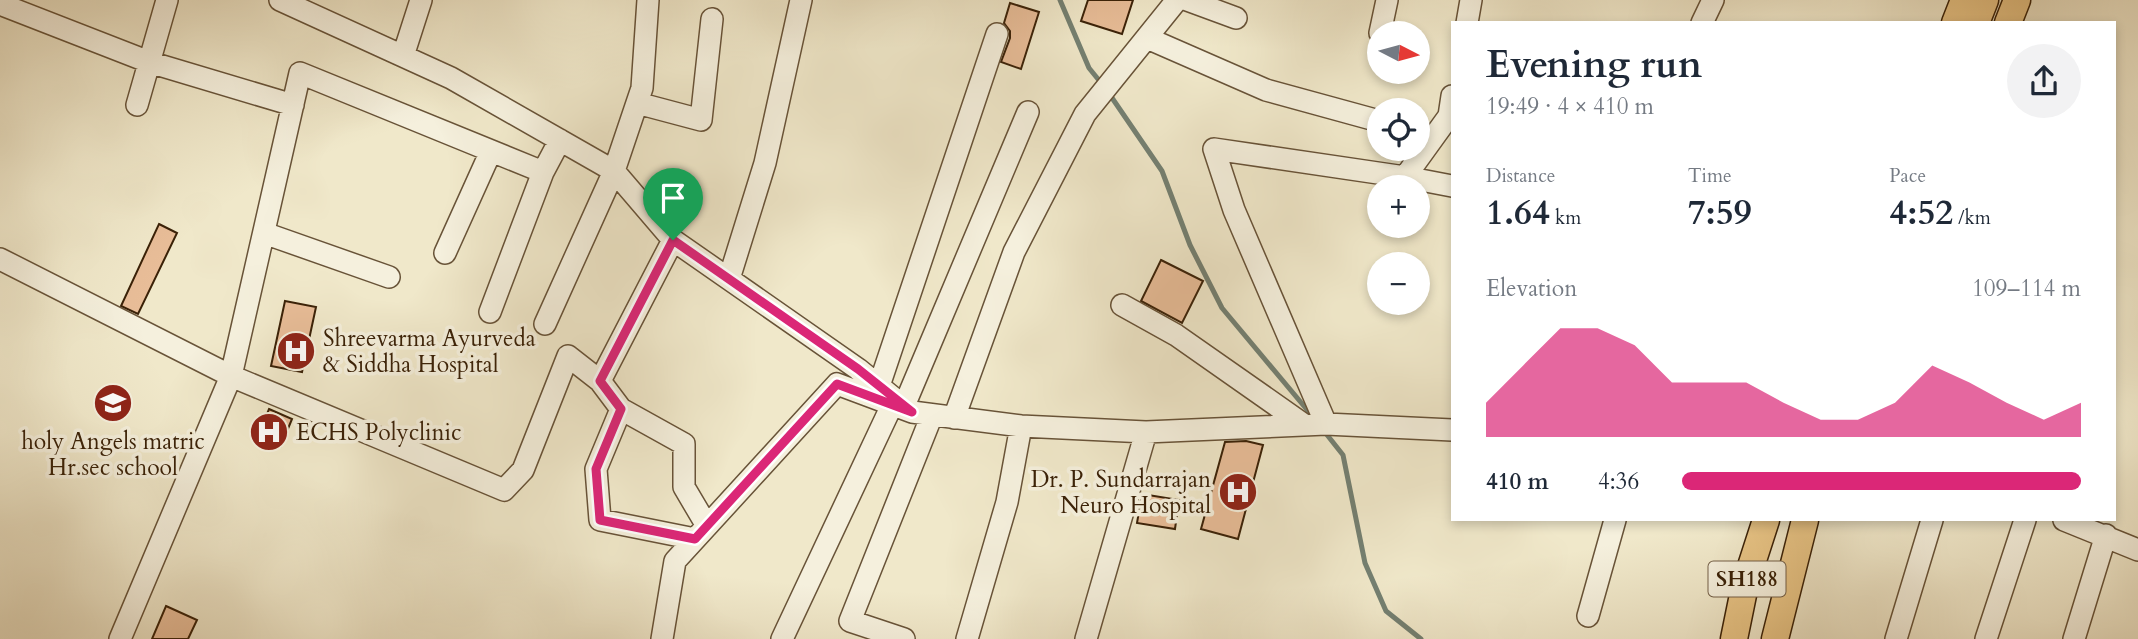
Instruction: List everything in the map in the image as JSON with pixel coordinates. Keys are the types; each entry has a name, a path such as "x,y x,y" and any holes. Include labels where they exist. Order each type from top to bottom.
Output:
{"main road":[{"path":"1956,21 1964,0"},
{"path":"1977,21 1985,0"},
{"path":"1991,21 1999,0"},
{"path":"2009,21 2017,0"},
{"name":"SH188","path":"1734,639 1745,585 1766,521"},
{"path":"1765,639 1791,521"},
{"name":"SH188","path":"1775,639 1805,521"},
{"name":"SH188","path":"1792,639 1819,521"}],"street":[{"path":"137,105 167,0"},
{"path":"281,0 450,78 614,171 673,240 910,410"},
{"path":"403,56 421,0"},
{"path":"544,324 614,171 642,88 648,0"},
{"path":"729,279 765,163 801,0"},
{"path":"954,418 1014,252 1085,114 1178,0"},
{"path":"1187,0 1236,18"},
{"path":"1383,21 1387,0"},
{"path":"1466,21 1471,0"},
{"path":"1703,21 1713,0"},
{"path":"0,4 149,62 293,105"},
{"path":"637,103 701,120 712,19"},
{"path":"879,386 997,34"},
{"path":"1147,38 1266,90 1367,118"},
{"path":"120,639 231,376 300,73 543,172"},
{"path":"1430,132 1449,116 1451,103"},
{"path":"904,639 850,621 910,410 1028,112"},
{"path":"490,312 543,172 559,140"},
{"path":"1316,424 1234,210 1214,149 1391,175"},
{"path":"445,253 491,151"},
{"path":"1430,182 1451,186"},
{"path":"264,233 388,277"},
{"path":"600,381 673,240"},
{"path":"0,259 231,376 504,490 523,470 568,356 600,381 621,409 684,444 684,486 701,533"},
{"path":"1122,305 1316,424"},
{"path":"662,639 675,561 837,384 910,410 1021,426 1146,432 1217,431 1316,424 1451,430"},
{"path":"621,409 596,469 600,520 701,533"},
{"path":"782,639 910,410"},
{"path":"967,639 1007,502 1021,426"},
{"path":"1086,639 1146,432"},
{"path":"1588,616 1615,521"},
{"path":"1896,639 1932,521"},
{"path":"1986,639 2025,521"},
{"path":"2067,521 2138,550"},
{"path":"2074,639 2106,535"}],"building":[{"path":"1088,0 1133,0 1122,34 1081,21"},
{"path":"1010,3 1039,12 1021,69 1001,62 1010,38 1010,31 1004,23"},
{"path":"159,224 177,233 138,314 121,306"},
{"path":"1161,260 1203,281 1182,323 1141,301"},
{"path":"285,301 316,307 302,372 271,366"},
{"path":"269,409 292,419 281,446 258,436"},
{"path":"1246,441 1263,445 1238,539 1201,529 1225,442"},
{"path":"1142,494 1179,500 1175,529 1137,523"},
{"path":"166,606 197,620 188,639 152,639"}],"waterway":[{"path":"1060,0 1089,68 1102,84"},
{"path":"1108,92 1162,171 1190,245 1222,308 1314,418"},
{"path":"1324,431 1343,455 1365,563 1386,611 1421,639"}],"place":[{"name":"Shreevarma Ayurveda & Siddha Hospital","path":"296,351"},
{"name":"holy Angels matric Hr.sec school","path":"113,403"},
{"name":"ECHS Polyclinic","path":"269,432"},
{"name":"Dr. P. Sundarrajan Neuro Hospital","path":"1238,492"}],"route":[{"path":"673,240 858,369 912,412 837,384 695,539 600,520 596,469 621,409 600,381 673,240"}]}
